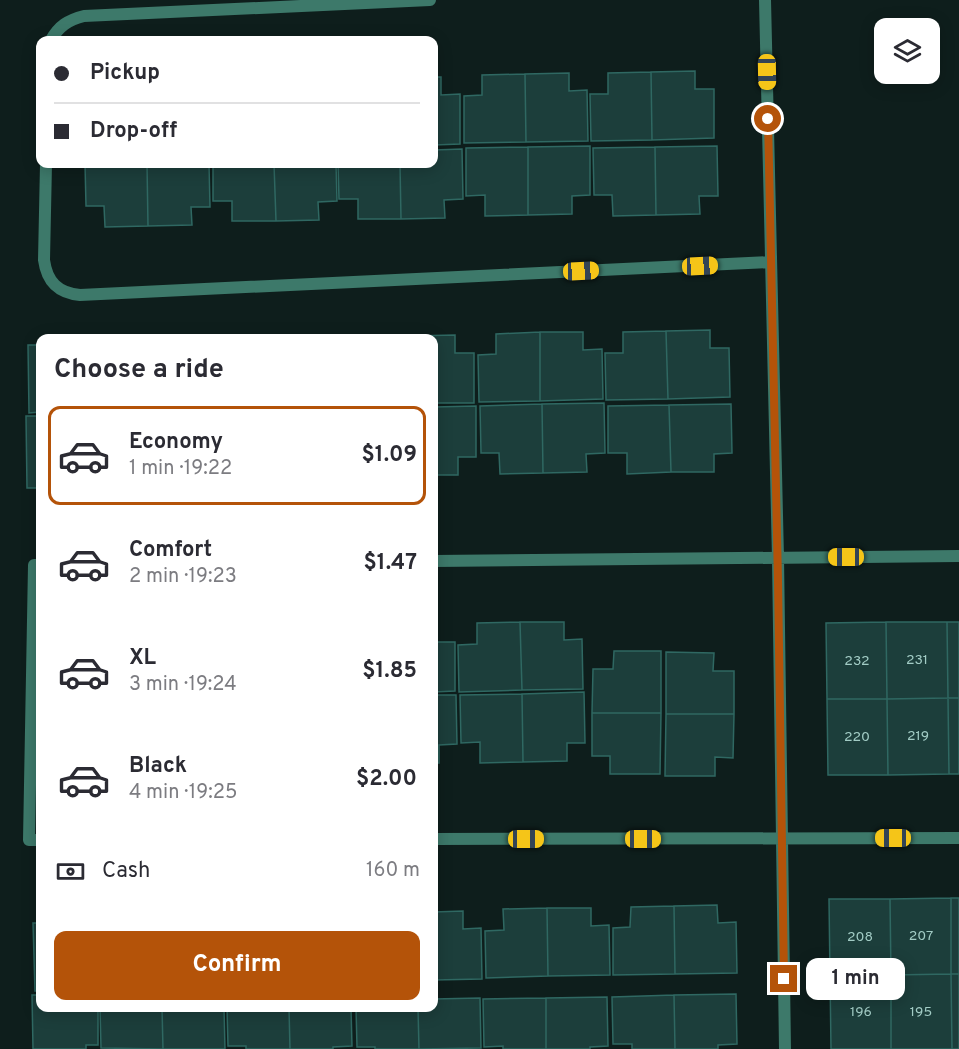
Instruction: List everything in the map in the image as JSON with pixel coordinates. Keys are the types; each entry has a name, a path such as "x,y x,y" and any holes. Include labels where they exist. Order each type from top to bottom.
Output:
{"street":[{"path":"53,36 59,27 70,19 84,16 430,0"},
{"path":"765,0 778,558 785,1049"},
{"path":"46,168 45,271 58,288 69,294 771,262"},
{"path":"438,561 959,556"},
{"path":"36,565 34,565 29,840 36,840"},
{"path":"438,839 959,838"}],"building":[{"path":"695,71 695,89 714,89 714,138 652,140 651,72"},
{"path":"651,72 652,140 591,141 590,94 608,94 608,73"},
{"path":"569,73 569,91 587,90 588,141 526,142 525,74"},
{"path":"525,74 526,142 464,143 464,96 482,95 482,75"},
{"path":"438,77 441,77 441,95 460,94 460,144 438,145"},
{"path":"590,146 590,195 572,196 572,214 528,215 528,147"},
{"path":"717,146 718,196 699,196 700,214 656,215 655,147"},
{"path":"528,147 528,215 485,216 485,195 466,196 466,148"},
{"path":"655,147 656,215 613,216 612,195 594,195 593,148"},
{"path":"462,149 463,199 444,200 445,218 401,219 400,168 438,168 438,150"},
{"path":"85,168 147,168 148,226 105,227 104,206 86,206"},
{"path":"147,168 209,168 210,207 191,207 192,225 148,226"},
{"path":"213,168 274,168 276,221 232,221 232,201 213,201"},
{"path":"274,168 336,168 337,201 318,202 319,220 276,221"},
{"path":"338,168 400,168 401,219 358,219 358,199 339,199"},
{"path":"710,330 710,348 729,348 730,397 668,399 666,331"},
{"path":"666,331 668,399 606,400 605,353 623,353 623,332"},
{"path":"540,332 583,332 583,350 602,349 603,399 540,401"},
{"path":"540,332 540,401 479,402 478,355 496,354 496,334"},
{"path":"438,335 455,335 455,353 474,353 474,403 438,403"},
{"path":"28,345 36,345 36,412 29,413"},
{"path":"604,403 605,453 586,454 587,472 543,473 542,404"},
{"path":"542,404 543,473 500,474 499,453 481,453 480,406"},
{"path":"731,404 732,453 714,454 714,472 671,472 669,405"},
{"path":"669,405 671,472 627,474 627,453 608,453 608,406"},
{"path":"476,406 476,457 458,457 458,475 438,475 438,407"},
{"path":"26,416 36,416 36,488 27,488"},
{"path":"520,622 564,622 564,640 582,639 583,689 522,690"},
{"path":"520,622 522,690 459,692 458,645 477,644 477,623"},
{"path":"886,622 887,699 827,699 826,623"},
{"path":"886,622 947,622 948,698 887,699"},
{"path":"947,622 959,622 959,698 948,698"},
{"path":"438,642 455,642 455,691 438,692"},
{"path":"614,651 661,651 661,713 592,713 593,669 613,669"},
{"path":"666,652 714,653 713,671 734,671 734,714 666,714"},
{"path":"584,692 585,743 567,743 567,761 523,762 522,694"},
{"path":"522,694 523,762 480,763 480,742 461,743 460,695"},
{"path":"438,695 456,695 457,744 439,745 439,763"},
{"path":"948,698 959,698 959,774 949,774"},
{"path":"948,698 949,774 888,775 887,699"},
{"path":"827,699 887,699 888,775 828,775"},
{"path":"592,713 661,713 660,774 610,774 610,756 592,756"},
{"path":"666,714 734,714 733,758 715,757 715,776 665,776"},
{"path":"951,898 959,898 959,974 951,974"},
{"path":"951,898 951,974 891,975 890,899"},
{"path":"829,899 890,899 891,975 830,975"},
{"path":"717,905 718,923 736,922 737,973 675,974 674,906"},
{"path":"674,906 675,974 613,975 613,928 630,927 631,907"},
{"path":"547,908 591,908 591,926 609,925 610,975 548,976"},
{"path":"547,908 548,976 486,978 485,931 504,930 503,909"},
{"path":"463,911 463,929 481,928 482,979 438,980 438,912"},
{"path":"33,923 36,923 35,991"},
{"path":"951,974 959,974 959,1049 952,1049"},
{"path":"951,974 952,1049 891,1049 891,975"},
{"path":"830,975 891,975 891,1049 831,1049"},
{"path":"736,994 737,1044 718,1045 718,1049 675,1049 674,995"},
{"path":"32,995 36,995 36,1012 98,1012 98,1045 86,1045 86,1049 33,1049"},
{"path":"674,995 675,1049 632,1049 632,1044 613,1044 612,997"},
{"path":"607,997 608,1046 590,1047 590,1049 546,1049 546,998"},
{"path":"480,998 481,1048 419,1049 418,1012 438,1012 438,999"},
{"path":"546,998 546,1049 484,1047 483,999"},
{"path":"100,1012 162,1012 163,1049 101,1048"},
{"path":"162,1012 224,1012 225,1049 163,1049"},
{"path":"227,1012 289,1012 290,1049 246,1049 246,1046 228,1046"},
{"path":"289,1012 351,1012 352,1046 333,1047 333,1049 290,1049"},
{"path":"356,1012 418,1012 419,1049 357,1047"}],"route":[{"path":"768,119 784,979"}]}
